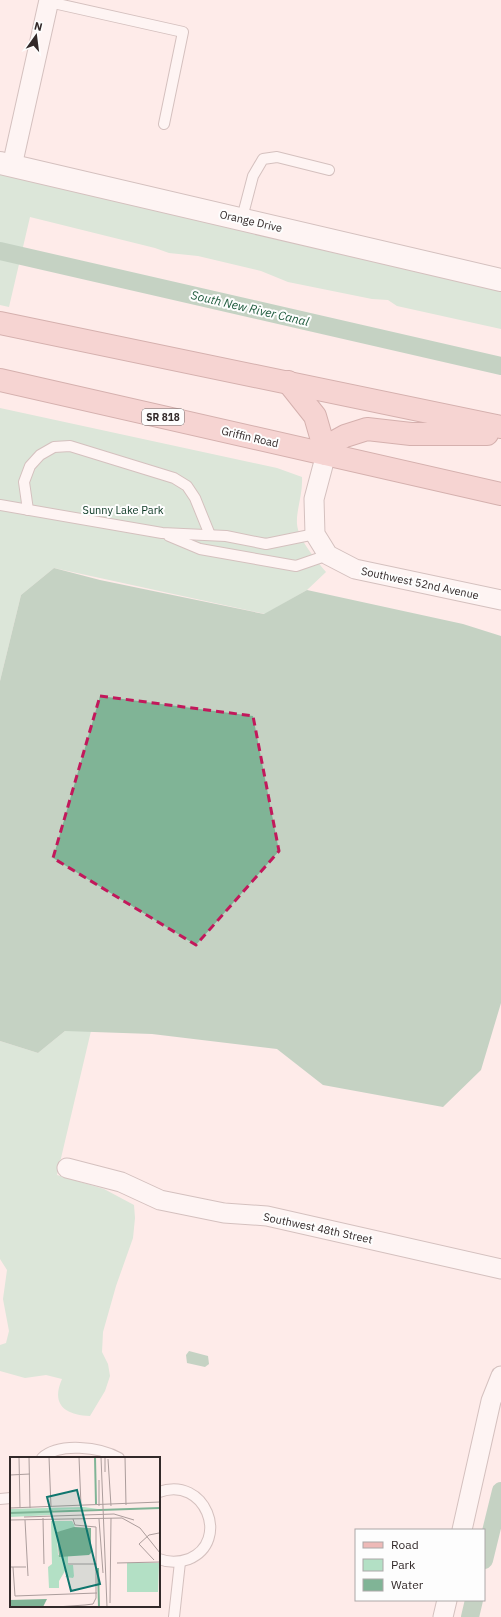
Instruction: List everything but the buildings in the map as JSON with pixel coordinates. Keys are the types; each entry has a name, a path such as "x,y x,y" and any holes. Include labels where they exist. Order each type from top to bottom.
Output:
{"main road":[{"path":"0,323 501,427"},
{"name":"Griffin Road","path":"0,380 501,494"},
{"path":"288,382 315,416 326,454"},
{"path":"326,454 336,441 345,436 367,429 411,434 501,434"}],"street":[{"path":"6,164 49,1"},
{"name":"Orange Drive","path":"6,164 242,218 501,280"},
{"path":"326,454 314,499 315,534 328,555"},
{"name":"Southwest 52nd Avenue","path":"328,555 355,569 501,600"},
{"name":"Southwest 48th Street","path":"67,1168 121,1182 160,1200 224,1213 267,1216 501,1269"},
{"path":"462,1529 491,1401 501,1376"},
{"path":"443,1617 447,1601"}],"lane":[{"path":"49,1 183,32 164,124"},
{"path":"242,218 253,176 263,158 277,157 328,170"},
{"path":"28,510 24,482 30,466 40,455 54,447 70,446 174,478 187,486 195,498 210,535"},
{"path":"0,505 162,533 226,536 266,544 315,534"},
{"path":"162,533 200,549 296,566 328,555"},
{"path":"43,1457 48,1452 81,1447 116,1457"},
{"path":"160,1492 167,1489 181,1490 194,1495 204,1506 210,1519 210,1533 204,1546 194,1556 180,1562 166,1562 160,1559"},
{"path":"0,1499 10,1498"},
{"path":"174,1617 180,1562"}],"highlighted area":[{"path":"100,696 253,716 279,851 196,945 53,858"}],"green space":[{"path":"0,172 501,290 501,329 397,306 388,300 372,299 288,282 261,271 198,256 169,253 155,248 30,217 9,307 0,305"},
{"name":"Sunny Lake Park","path":"0,408 277,468 302,477 302,490 297,519 298,530 308,550 326,572 307,590 265,614 54,568 21,595 0,681"},
{"path":"65,1031 91,1031 57,1175 104,1189 134,1205 135,1218 133,1238 116,1286 103,1332 102,1352 108,1364 110,1376 105,1391 90,1416 73,1413 62,1406 58,1395 62,1379 46,1375 25,1378 0,1371 0,1345 6,1343 9,1331 3,1299 7,1270 0,1259 0,1041 38,1053"}],"water":[{"path":"54,568 100,580 264,614 307,590 463,624 501,636 501,1003 481,1070 443,1107 323,1085 277,1049 152,1034 65,1031 38,1053 0,1041 0,681 21,595"},
{"path":"189,1351 208,1356 209,1364 205,1367 187,1363 186,1355"}],"waterway":[{"name":"South New River Canal","path":"0,251 501,366"},
{"path":"485,1556 501,1491"},
{"path":"470,1617 474,1601"}]}
